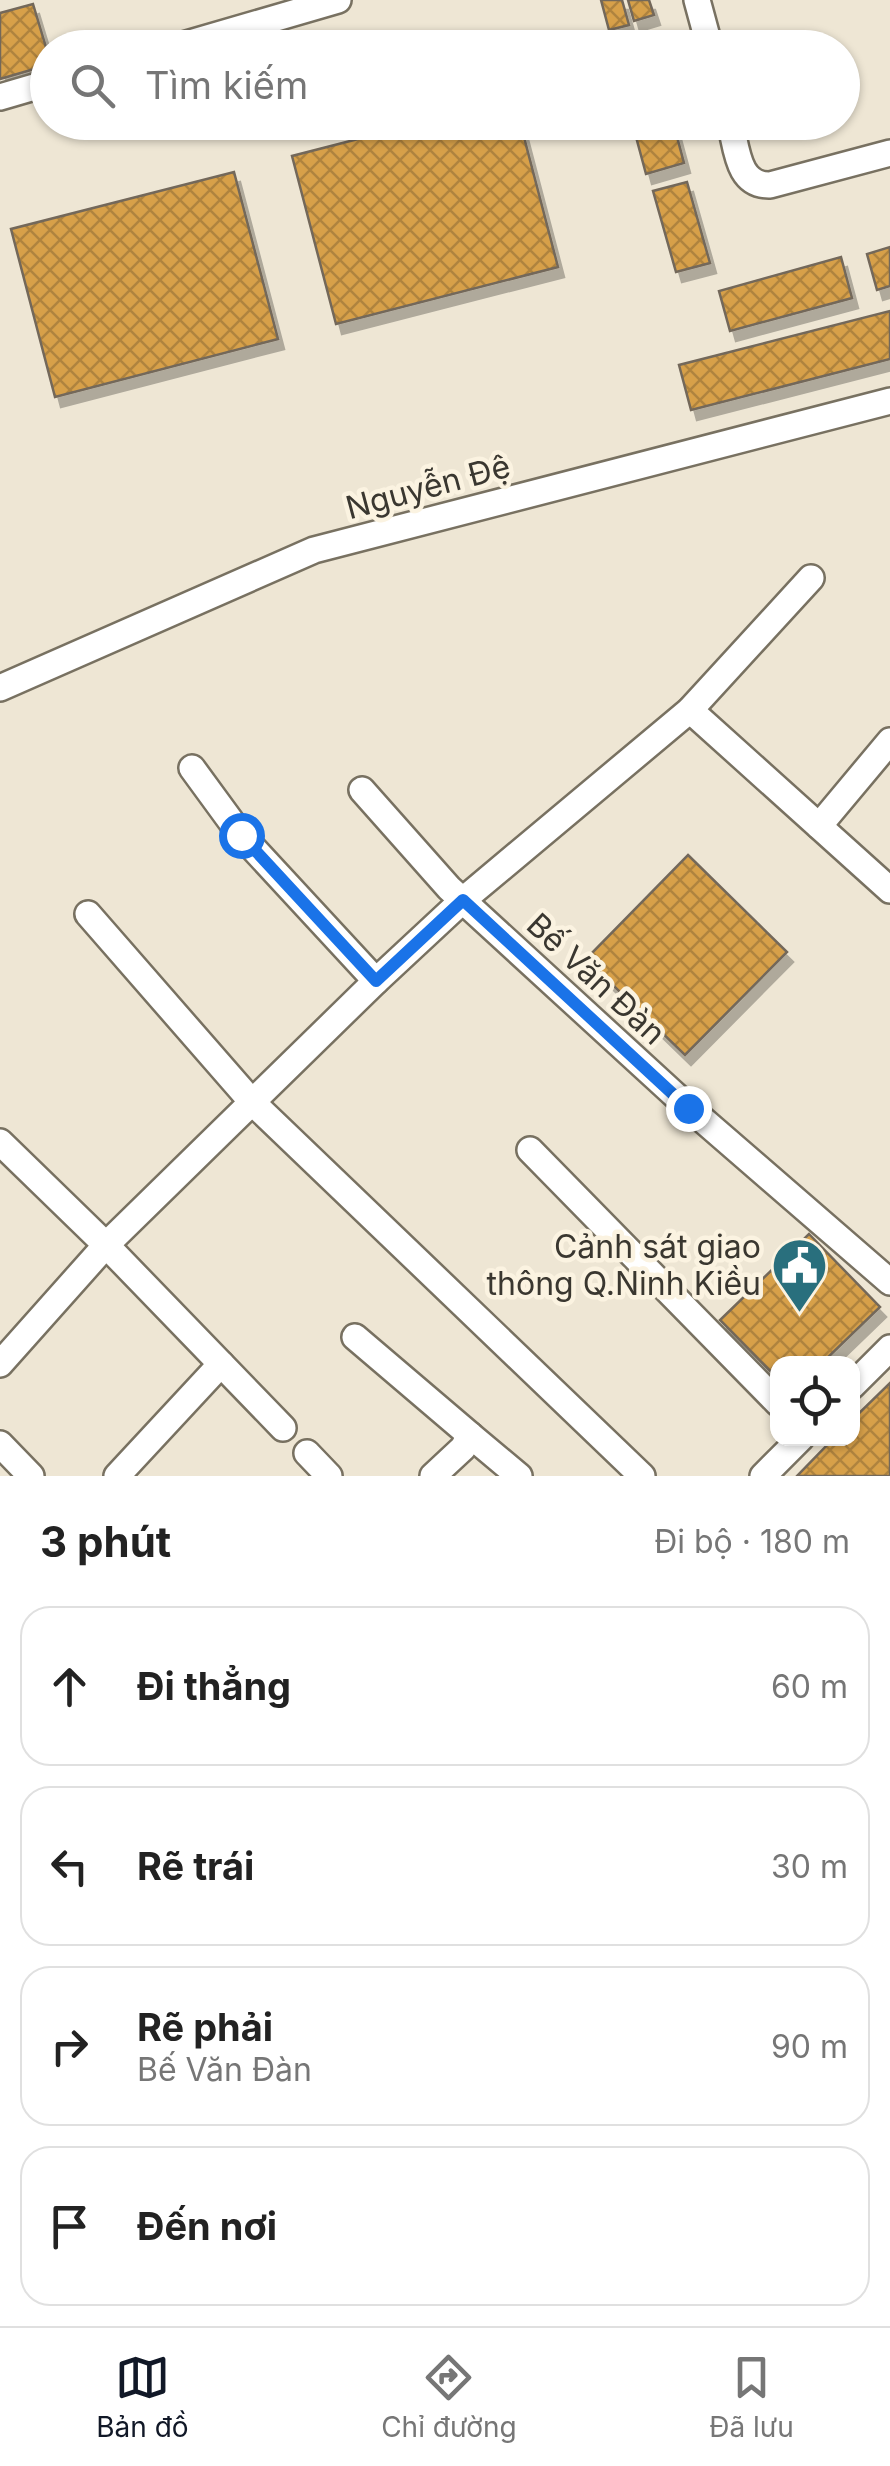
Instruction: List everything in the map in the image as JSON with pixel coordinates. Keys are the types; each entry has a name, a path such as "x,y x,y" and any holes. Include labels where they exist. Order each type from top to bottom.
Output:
{"street":[{"path":"235,30 338,0"},
{"path":"698,0 706,30"},
{"path":"0,97 30,89"},
{"path":"735,140 748,180 758,185 890,152"},
{"name":"Nguyễn Đệ","path":"0,688 314,550 890,400"},
{"path":"0,1364 106,1245 376,981 463,900 690,710 811,578"},
{"path":"690,710 890,890"},
{"path":"819,826 890,741"},
{"path":"192,768 241,835 376,981"},
{"name":"Bế Văn Đàn","path":"362,790 463,900 688,1108 890,1282"},
{"path":"88,914 252,1102 642,1476"},
{"path":"0,1142 284,1428"},
{"path":"530,1150 770,1395"},
{"path":"355,1337 519,1476"},
{"path":"860,1378 890,1348"},
{"path":"117,1476 221,1364"},
{"path":"433,1476 463,1448 470,1435"},
{"path":"0,1444 31,1476"},
{"path":"764,1476 793,1446"},
{"path":"307,1452 329,1476"}],"building":[{"path":"601,0 622,0 629,25 609,30"},
{"path":"628,0 649,0 654,15 634,21"},
{"path":"33,4 41,30 30,30 30,70 0,79 0,13"},
{"path":"354,140 525,140 558,267 336,324 292,156"},
{"path":"637,140 678,140 684,163 646,174"},
{"path":"234,172 278,339 55,397 11,229"},
{"path":"687,182 710,263 676,272 653,191"},
{"path":"890,247 890,286 877,290 867,254"},
{"path":"841,257 852,298 730,331 719,291"},
{"path":"890,311 890,359 691,410 679,365"},
{"path":"688,855 787,952 685,1055 586,959"},
{"name":"Cảnh sát giao thông Q.Ninh Kiều","path":"809,1234 880,1307 829,1356 770,1356 770,1371 720,1320"},
{"path":"890,1383 890,1476 797,1476 826,1446 860,1446 860,1412"}],"place":[{"name":"Cảnh sát giao thông Q.Ninh Kiều","path":"800,1314"}],"route":[{"path":"241,835 376,981 463,900 688,1108"}]}
